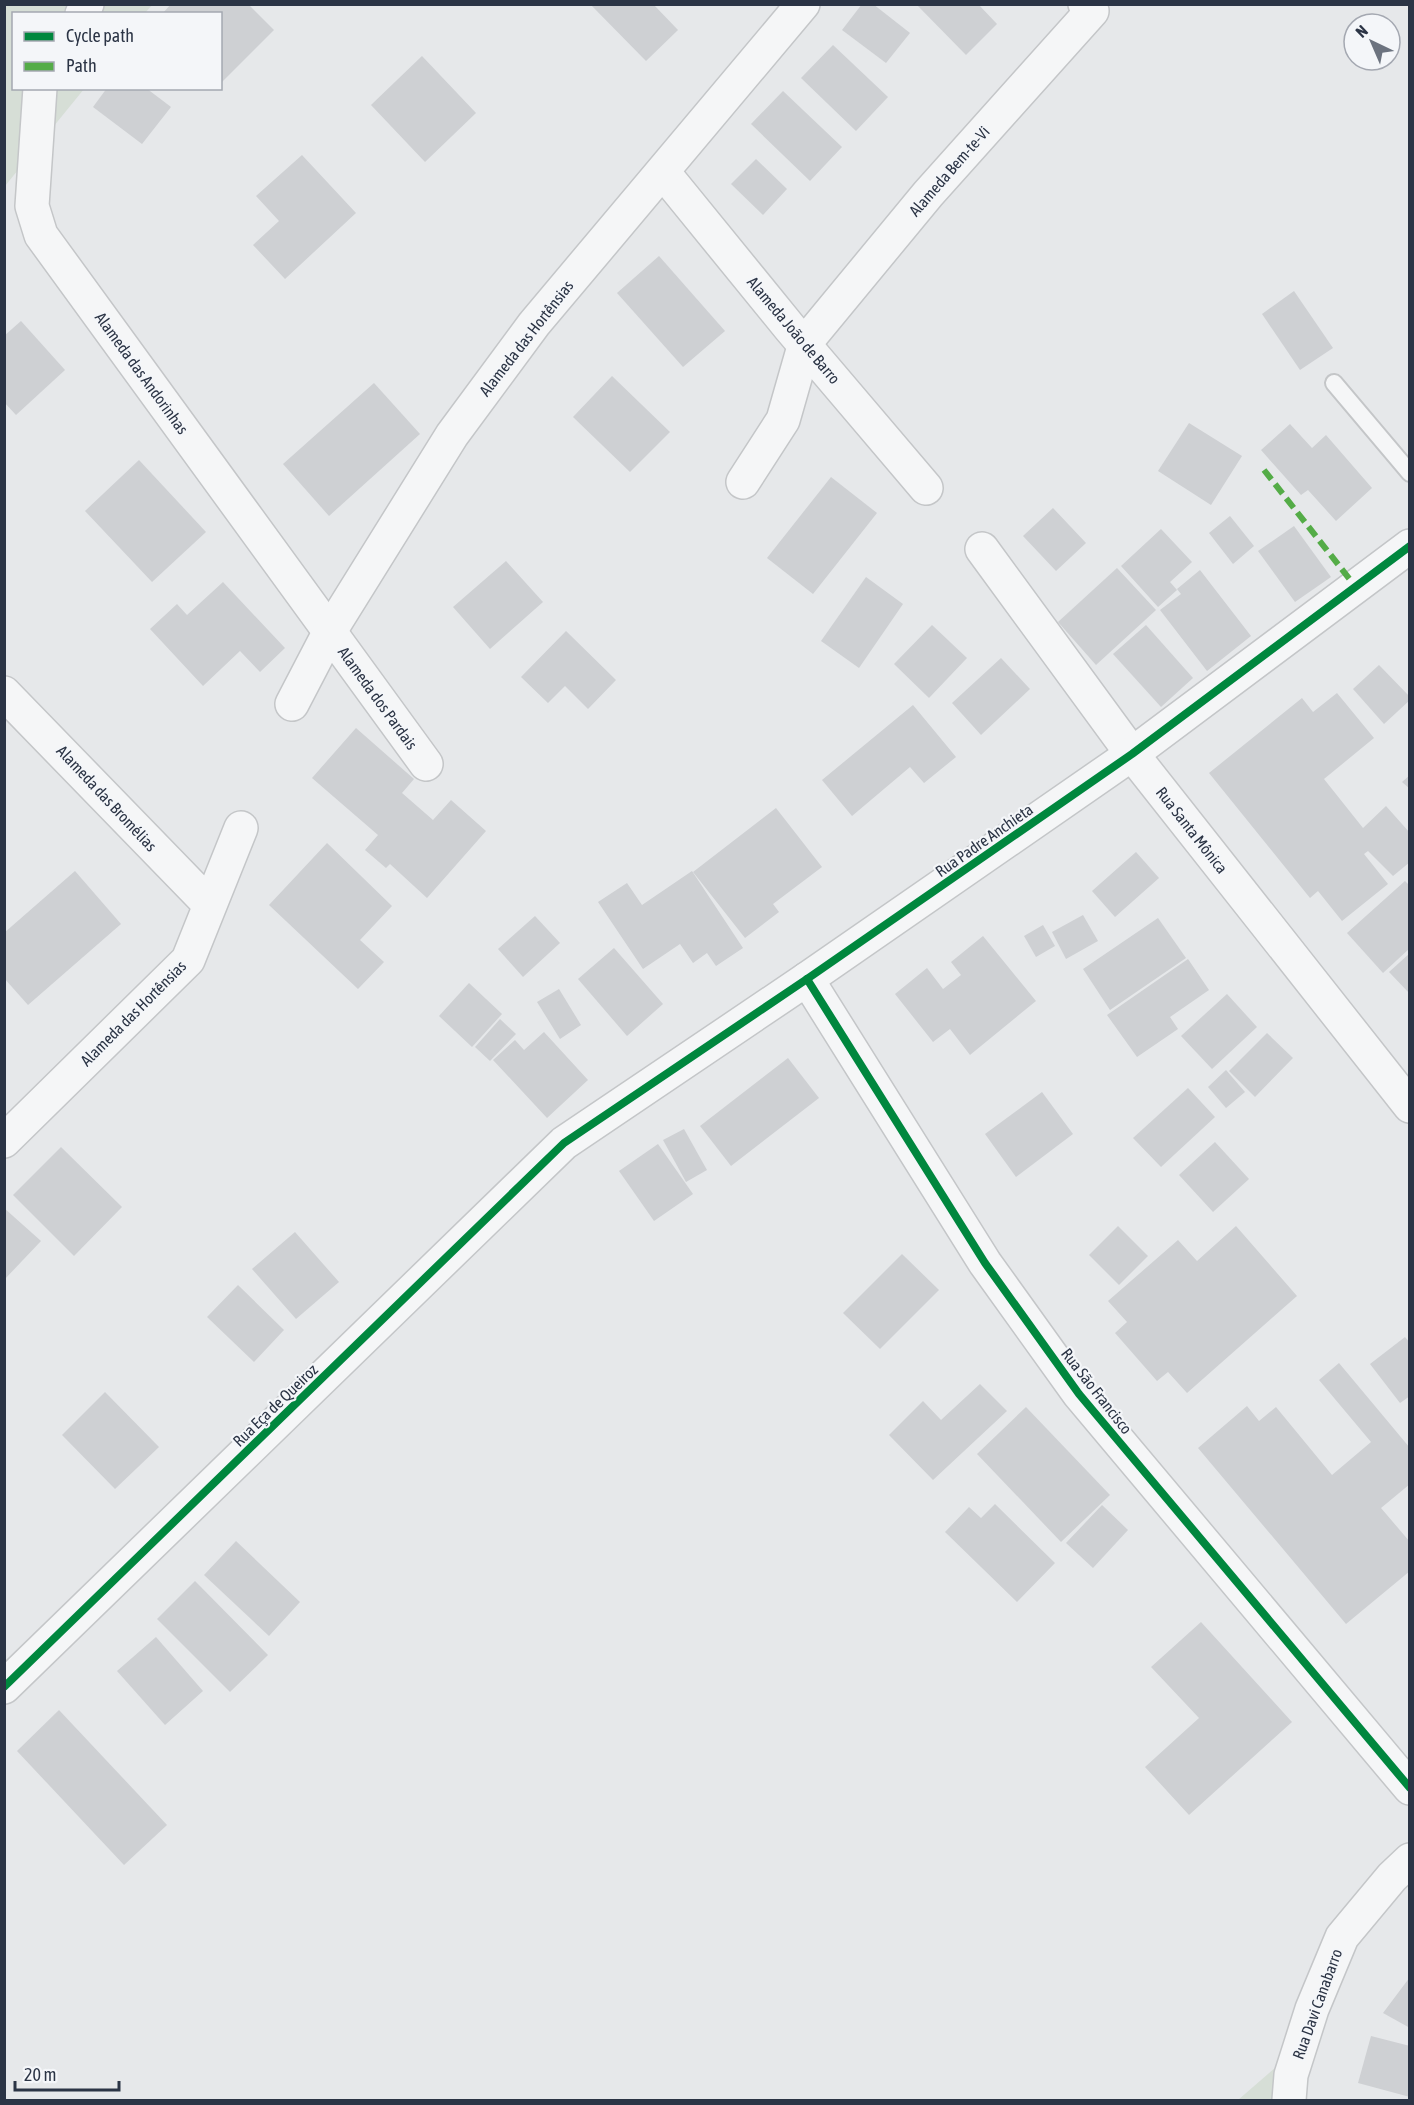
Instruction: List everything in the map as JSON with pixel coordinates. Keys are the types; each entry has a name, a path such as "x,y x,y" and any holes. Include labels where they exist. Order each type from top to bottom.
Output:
{"street":[{"name":"Alameda das Hortênsias","path":"292,704 330,632 452,435 534,324 803,4"},
{"name":"Alameda Bem-te-Vi","path":"805,343 928,194 1092,11 1085,4"},
{"name":"Alameda das Andorinhas","path":"40,90 32,206 41,235 330,632"},
{"name":"Alameda João de Barro","path":"663,172 790,328 926,488"},
{"path":"743,482 783,420 805,343"},
{"name":"Rua Padre Anchieta","path":"564,1143 807,979 1132,754 1410,546"},
{"name":"Rua Santa Mônica","path":"982,549 1132,754 1410,1106"},
{"name":"Alameda dos Pardais","path":"330,632 426,764"},
{"name":"Alameda das Bromélias","path":"4,693 51,738 154,849 209,904"},
{"name":"Alameda das Hortênsias","path":"4,1141 188,960 241,828"},
{"name":"Rua São Francisco","path":"807,979 985,1263 1079,1394 1410,1788"},
{"name":"Rua Eça de Queiroz","path":"4,1687 564,1143"},
{"name":"Rua Davi Canabarro","path":"1289,2100 1291,2075 1312,2009 1342,1937 1392,1877 1410,1860"}],"lane":[{"path":"1334,383 1410,472"}],"shaded area":[{"path":"5,5 152,5 146,12 12,12 12,90 83,90 5,186"},
{"path":"1276,2067 1275,2100 1238,2100"}],"building":[{"path":"171,4 248,4 274,30 222,82 222,12 164,12"},
{"path":"590,4 653,4 678,30 646,61"},
{"path":"862,4 873,4 910,33 886,63 842,30"},
{"path":"916,4 978,4 997,24 966,55"},
{"path":"833,45 888,97 856,131 801,78"},
{"path":"422,56 476,113 425,162 371,105"},
{"path":"106,90 149,90 171,107 142,144 93,107"},
{"path":"783,91 842,147 810,181 751,124"},
{"path":"302,155 356,213 285,279 253,245 279,221 256,196"},
{"path":"756,159 787,189 763,215 731,184"},
{"path":"659,256 725,331 683,367 617,293"},
{"path":"1294,291 1333,348 1300,370 1262,314"},
{"path":"21,321 65,370 16,415 4,402 4,336"},
{"path":"612,376 670,432 630,472 573,417"},
{"path":"374,383 420,434 329,516 283,464"},
{"path":"1189,423 1242,456 1211,505 1158,471"},
{"path":"1290,424 1312,448 1326,435 1372,488 1336,521 1308,490 1301,495 1261,450"},
{"path":"139,460 206,532 152,582 85,511"},
{"path":"831,477 877,513 813,594 767,558"},
{"path":"1053,508 1086,543 1056,571 1023,536"},
{"path":"1230,516 1254,546 1233,564 1209,533"},
{"path":"1294,526 1331,577 1295,602 1258,551"},
{"path":"1161,529 1192,562 1170,582 1177,590 1158,607 1121,566"},
{"path":"506,561 543,602 490,649 453,607"},
{"path":"1117,568 1156,610 1096,665 1058,622"},
{"path":"1200,570 1251,636 1207,671 1160,610 1181,594 1177,589"},
{"path":"866,577 903,604 859,668 821,641"},
{"path":"223,582 285,648 260,672 240,651 203,686 150,629 177,604 187,615"},
{"path":"932,625 967,658 929,698 894,664"},
{"path":"1146,625 1193,678 1161,707 1113,654"},
{"path":"566,631 616,680 588,709 565,686 548,703 521,677"},
{"path":"1001,658 1030,689 981,735 952,703"},
{"path":"1379,665 1410,697 1410,700 1384,724 1353,689"},
{"path":"1337,693 1374,738 1324,779 1363,828 1386,806 1410,833 1410,862 1393,876 1368,851 1364,854 1388,884 1342,921 1318,891 1310,898 1209,773 1302,698 1313,712"},
{"path":"913,705 956,757 924,783 910,767 852,816 822,780"},
{"path":"356,728 414,779 402,793 433,820 451,800 486,831 427,898 390,864 386,868 365,850 378,835 312,778"},
{"path":"1410,775 1410,789 1402,782"},
{"path":"776,808 822,867 773,904 779,912 745,938 693,872"},
{"path":"327,843 392,906 360,940 384,962 358,989 269,905"},
{"path":"1136,852 1159,878 1115,917 1092,891"},
{"path":"75,871 121,924 28,1005 4,978 4,933"},
{"path":"692,871 743,948 716,966 707,953 693,963 680,944 643,969 598,902 627,883 642,905"},
{"path":"1405,881 1410,886 1410,948 1383,973 1347,933"},
{"path":"1083,915 1098,941 1066,959 1052,932"},
{"path":"535,916 560,943 523,977 498,949"},
{"path":"1158,918 1186,958 1110,1010 1083,969"},
{"path":"1043,925 1055,946 1036,957 1024,936"},
{"path":"983,936 1036,1001 970,1055 950,1029 933,1042 895,994 927,968 943,989 961,975 951,962"},
{"path":"614,948 663,1004 627,1036 578,979"},
{"path":"1410,953 1410,994 1389,972"},
{"path":"1188,959 1209,990 1170,1017 1178,1029 1137,1057 1107,1015"},
{"path":"469,983 502,1014 472,1047 439,1016"},
{"path":"559,989 581,1025 560,1039 537,1002"},
{"path":"1227,994 1257,1027 1212,1069 1181,1036"},
{"path":"500,1019 516,1034 490,1061 475,1047"},
{"path":"544,1032 588,1080 547,1118 493,1060 515,1040 524,1050"},
{"path":"1267,1033 1293,1058 1255,1097 1229,1071"},
{"path":"788,1058 819,1098 731,1166 700,1126"},
{"path":"1226,1070 1245,1092 1226,1108 1208,1087"},
{"path":"1188,1088 1215,1117 1161,1167 1133,1138"},
{"path":"1042,1092 1073,1134 1016,1177 985,1134"},
{"path":"684,1129 707,1170 686,1182 663,1140"},
{"path":"1215,1142 1249,1179 1213,1212 1179,1175"},
{"path":"658,1144 693,1194 654,1221 619,1171"},
{"path":"61,1147 122,1207 74,1256 13,1195"},
{"path":"4,1208 41,1241 4,1280"},
{"path":"1118,1226 1148,1256 1119,1285 1089,1255"},
{"path":"1236,1226 1297,1296 1187,1393 1168,1372 1157,1381 1115,1333 1127,1322 1108,1301 1178,1240 1197,1261"},
{"path":"295,1232 339,1282 296,1319 252,1269"},
{"path":"902,1254 939,1290 880,1349 843,1313"},
{"path":"238,1285 284,1330 254,1362 207,1317"},
{"path":"1405,1337 1410,1343 1410,1396 1400,1403 1370,1364"},
{"path":"1339,1363 1410,1448 1410,1484 1381,1508 1410,1542 1410,1571 1346,1624 1198,1448 1247,1406 1259,1421 1276,1407 1332,1475 1371,1442 1319,1380"},
{"path":"980,1384 1007,1411 933,1480 889,1435 923,1401 941,1420"},
{"path":"105,1392 159,1447 115,1489 62,1435"},
{"path":"1026,1407 1110,1495 1061,1542 977,1454"},
{"path":"995,1504 1055,1563 1017,1602 945,1532 969,1507 981,1518"},
{"path":"1102,1505 1128,1530 1093,1568 1066,1543"},
{"path":"236,1541 300,1602 269,1636 204,1575"},
{"path":"195,1581 268,1655 230,1692 157,1619"},
{"path":"1201,1622 1292,1722 1189,1815 1145,1767 1199,1718 1151,1667"},
{"path":"156,1637 203,1691 165,1725 117,1671"},
{"path":"59,1710 167,1825 124,1865 17,1751"},
{"path":"1410,1977 1410,2028 1383,2013"},
{"path":"1371,2036 1410,2046 1410,2097 1358,2083"}],"marked path":[{"path":"1264,470 1355,586"}],"cycle path":[{"path":"4,1687 564,1143 807,979 1132,754 1410,546"},
{"path":"807,979 985,1263 1079,1394 1410,1788"}]}
